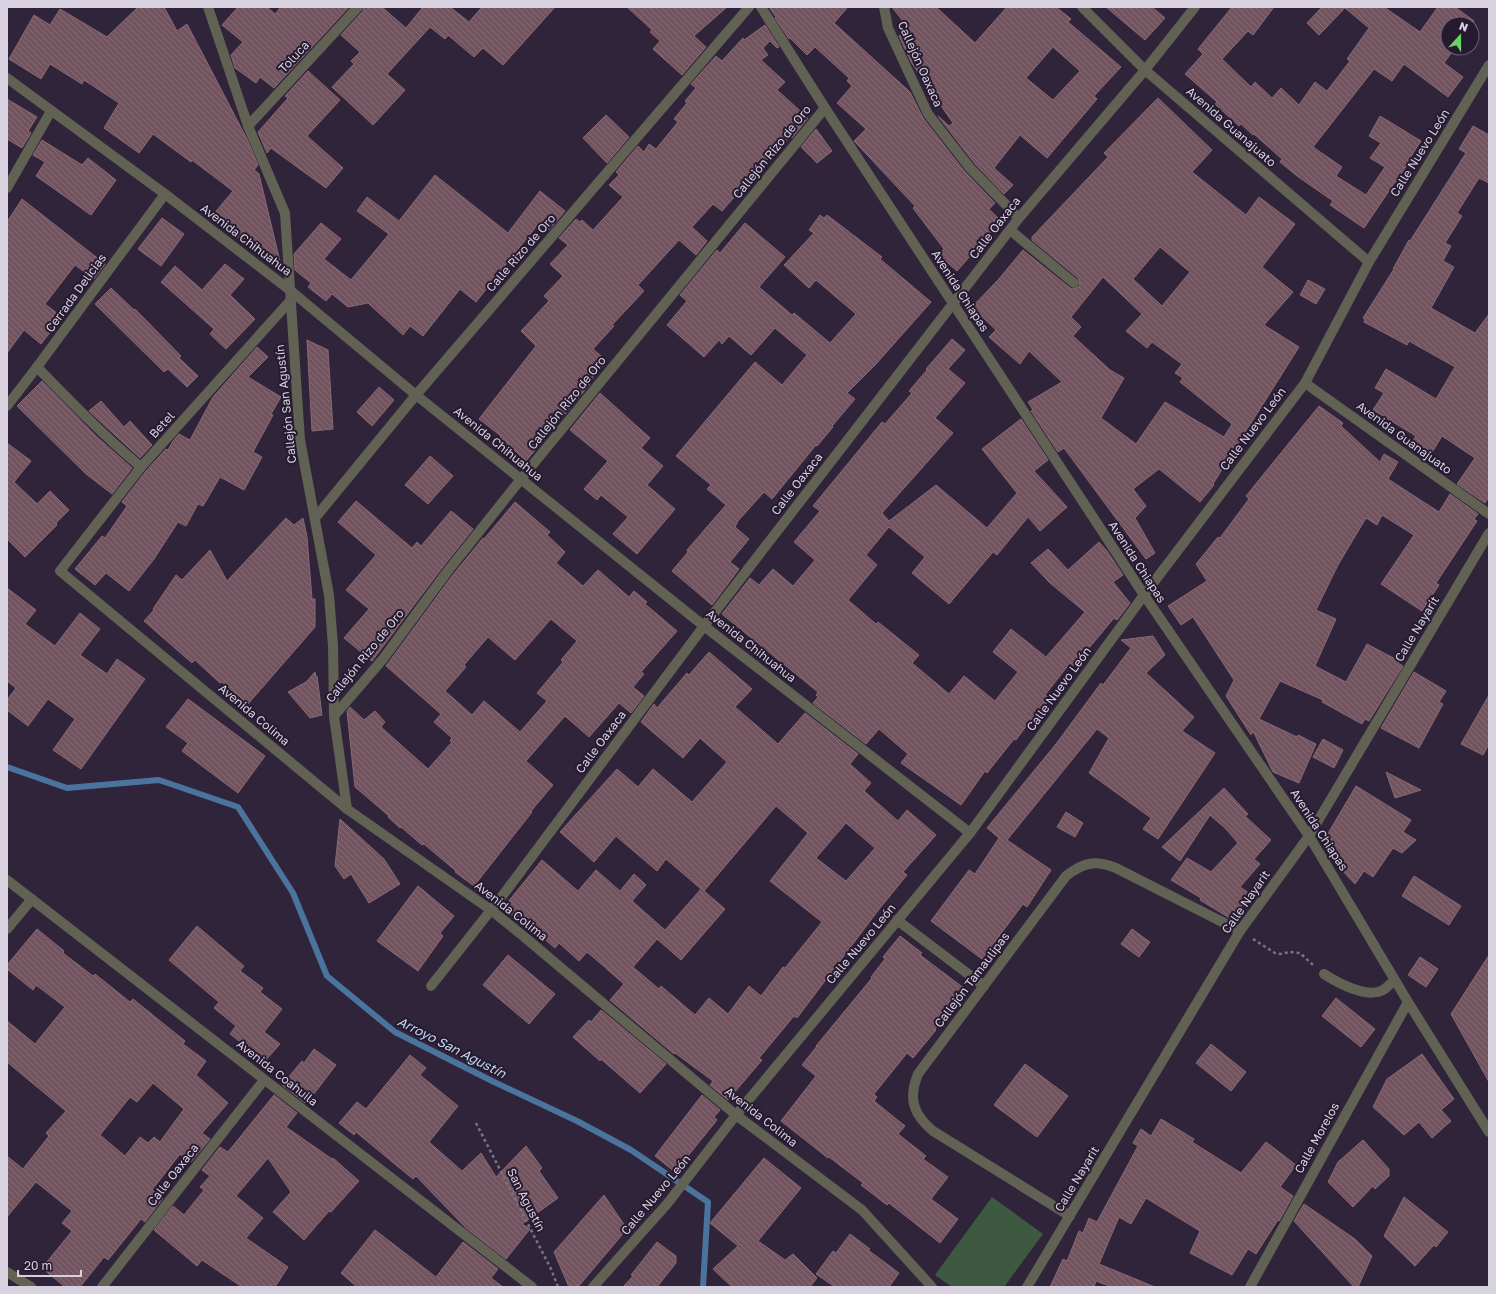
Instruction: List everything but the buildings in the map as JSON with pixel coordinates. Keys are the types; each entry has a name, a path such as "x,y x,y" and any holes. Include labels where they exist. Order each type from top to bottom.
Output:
{"street":[{"name":"Callejón San Agustín","path":"208,7 248,126 285,213 300,440 329,595 333,646 334,716 347,809"},
{"name":"Toluca","path":"248,126 358,7"},
{"name":"Calle Rizo de Oro","path":"315,518 416,394 749,7"},
{"name":"Avenida Chiapas","path":"761,7 825,108 1144,595 1309,836 1394,980 1489,1132"},
{"name":"Callejón Oaxaca","path":"884,7 888,28 928,114 970,168 1018,218"},
{"name":"Avenida Guanajuato","path":"1082,7 1145,70 1369,262"},
{"name":"Calle Oaxaca","path":"431,986 492,910 704,626 1018,218 1145,70 1195,7"},
{"name":"Calle Nuevo León","path":"593,1287 667,1204 736,1115 970,833 1144,595 1305,383 1369,262 1489,66"},
{"name":"Avenida Chihuahua","path":"7,78 165,194 290,296 416,394 704,626 970,833"},
{"name":"Callejón Rizo de Oro","path":"334,716 383,659 447,572 521,479 825,108"},
{"path":"7,188 51,111"},
{"name":"Cerrada Delicias","path":"7,406 165,194"},
{"path":"1010,230 1074,283"},
{"name":"Betel","path":"60,571 141,467 290,296"},
{"path":"37,367 82,414 141,467"},
{"name":"Avenida Guanajuato","path":"1305,383 1489,514"},
{"name":"Calle Nayarit","path":"1027,1287 1240,931 1309,836 1489,533"},
{"name":"Avenida Colima","path":"60,571 347,809 492,910 736,1115 862,1210 932,1287"},
{"name":"Callejón Tamaulipas","path":"1070,1216 933,1131 923,1122 916,1112 912,1099 913,1086 918,1074 1066,876 1077,867 1090,863 1103,863 1116,868 1240,931"},
{"name":"Avenida Coahuila","path":"7,880 532,1287"},
{"path":"7,929 32,899"},
{"path":"897,920 984,986"},
{"path":"1324,974 1337,983 1366,992 1382,990 1394,980"},
{"name":"Calle Morelos","path":"1250,1287 1408,1002"},
{"name":"Calle Oaxaca","path":"102,1287 264,1080"},
{"path":"7,1272 31,1287"}],"path":[{"path":"1240,931 1275,953 1300,953 1324,974"},
{"name":"San Agustín","path":"476,1123 551,1269 558,1287"}],"green space":[{"path":"992,1197 1043,1234 1004,1287 952,1287 935,1275"}],"waterway":[{"name":"Arroyo San Agustín","path":"7,767 67,788 159,780 238,807 293,893 327,976 395,1032 492,1081 577,1121 631,1150 708,1202 703,1287"}]}
